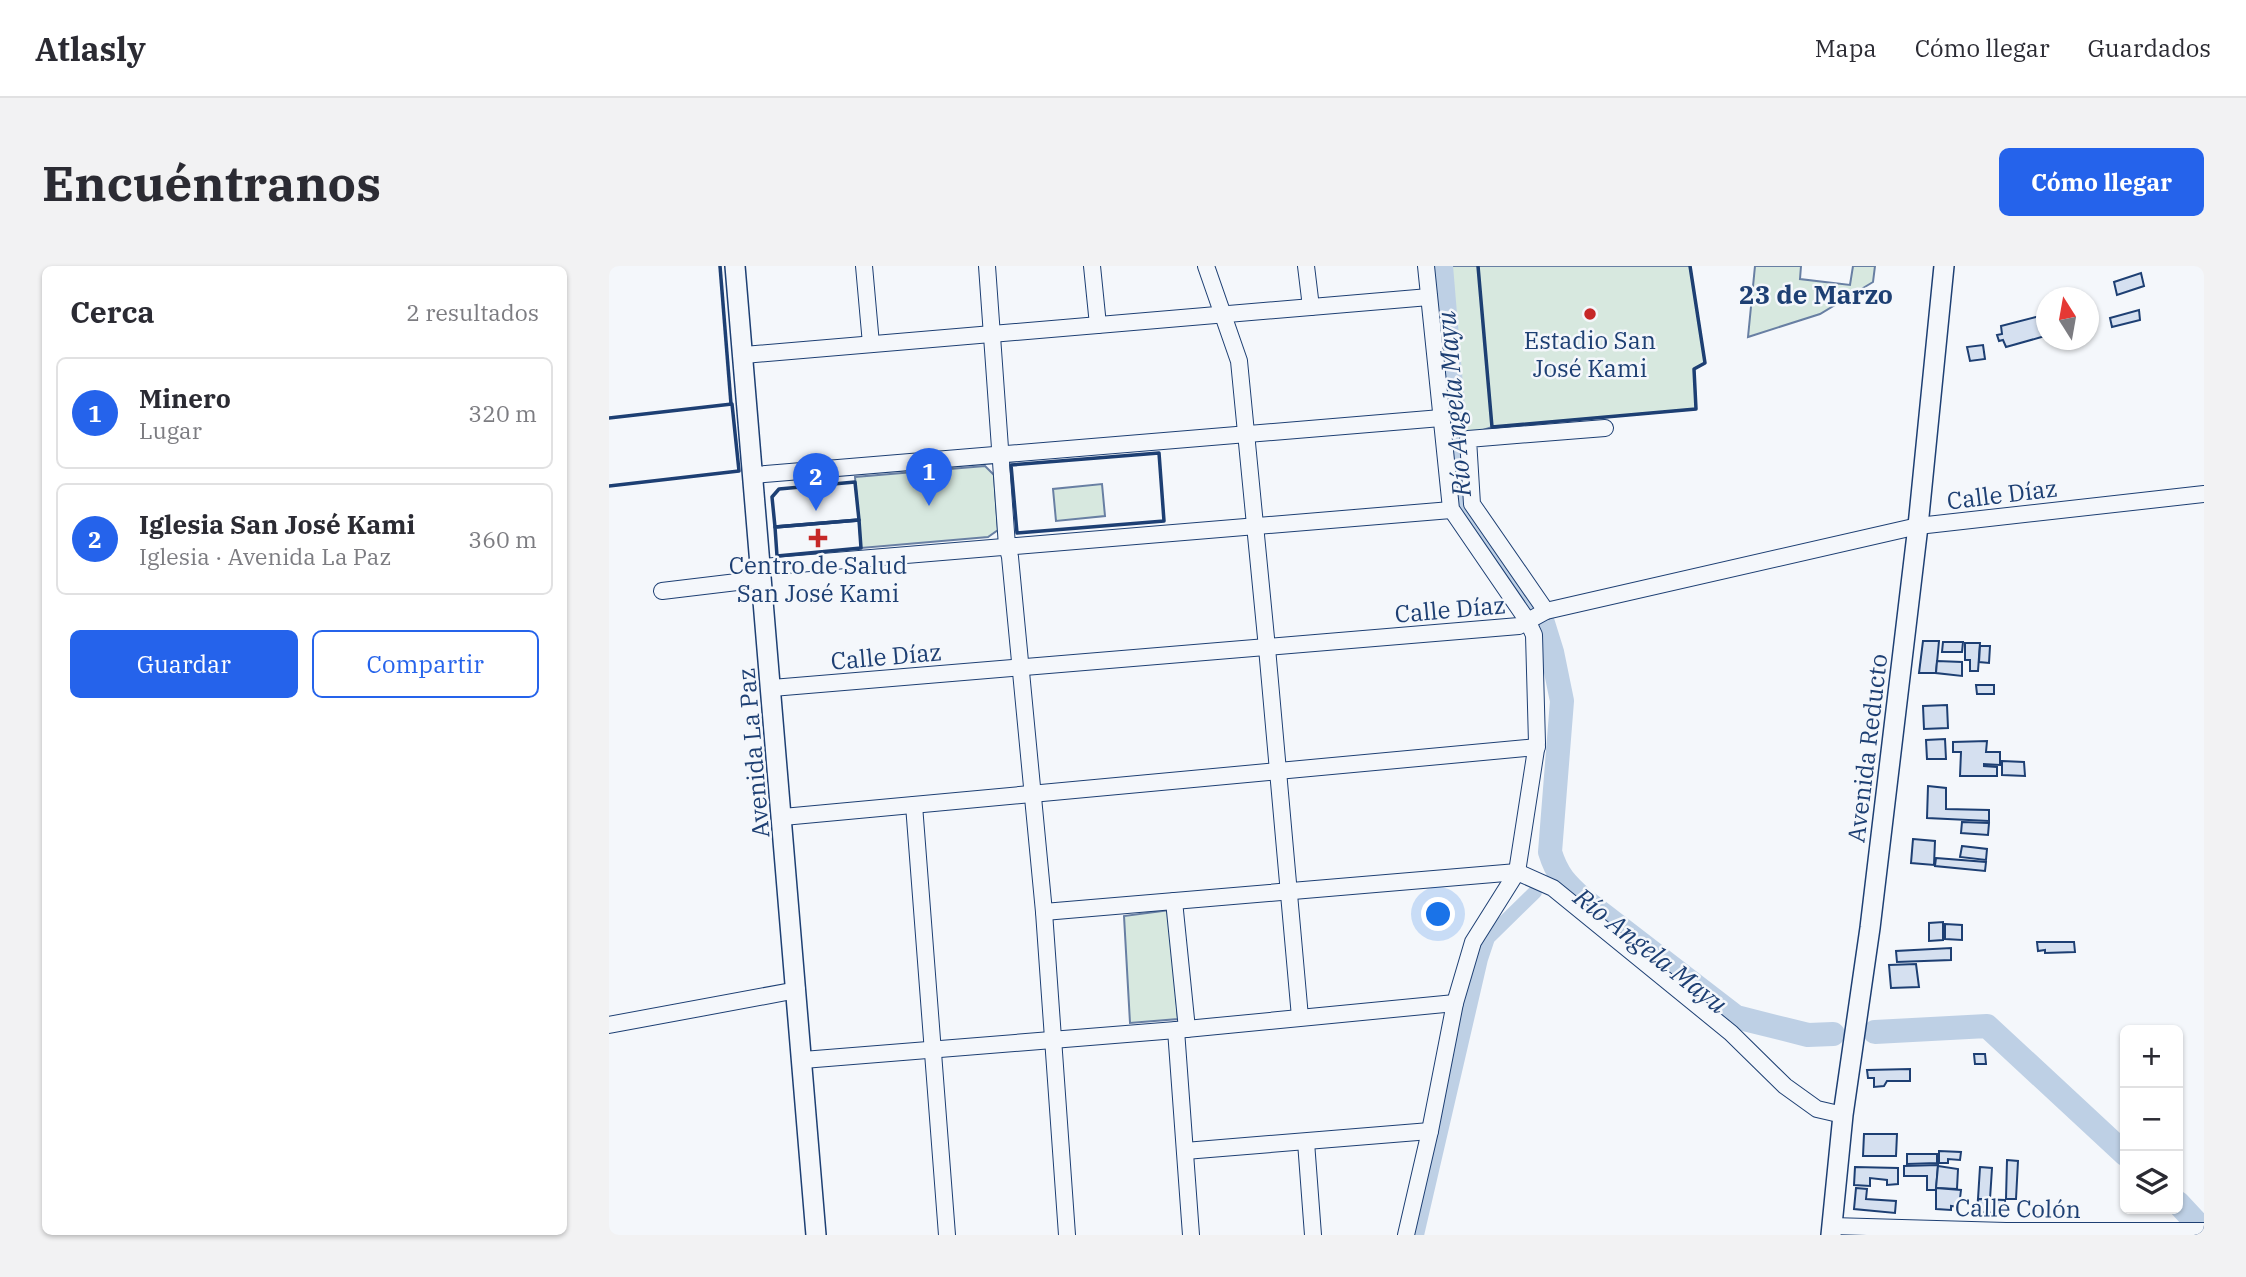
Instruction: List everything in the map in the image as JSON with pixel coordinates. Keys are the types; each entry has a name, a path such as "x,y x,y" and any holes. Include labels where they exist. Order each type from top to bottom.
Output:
{"main road":[{"name":"Avenida La Paz","path":"736,266 816,1235"},
{"name":"Avenida Reducto","path":"1831,1231 1843,1115 1870,928 1918,526 1944,266"}],"street":[{"path":"864,266 871,344"},
{"path":"987,266 1007,546 1044,912 1067,1235"},
{"path":"1092,266 1098,325"},
{"path":"1206,266 1239,361 1300,1017"},
{"path":"1306,266 1311,307"},
{"path":"1406,1235 1455,1003 1473,942 1517,872 1537,747 1534,635 1527,620 1451,510 1426,266"},
{"path":"744,355 1429,297"},
{"path":"754,475 1441,418"},
{"path":"1546,611 1472,504 1468,439 1605,428"},
{"name":"Calle Díaz","path":"772,688 1519,626 1546,611 1918,526 2204,494"},
{"path":"662,591 762,573 1007,546 1451,510"},
{"path":"783,817 1537,747"},
{"path":"914,805 947,1235"},
{"path":"1044,912 1517,872 1553,888 1731,1033 1785,1086 1817,1109 1843,1115"},
{"path":"1174,901 1191,1235"},
{"path":"609,1025 797,990"},
{"path":"803,1060 1182,1030 1455,1003"},
{"path":"1185,1151 1430,1131"},
{"path":"1306,1142 1313,1235"},
{"name":"Calle Colón","path":"1831,1231 2194,1232"}],"shaded area":[{"name":"Estadio San José Kami","path":"1432,266 1690,266 1705,363 1694,369 1696,409 1492,427 1465,436 1461,449 1449,452"},
{"path":"1755,266 1801,266 1800,279 1850,285 1853,266 1875,266 1873,282 1820,314 1748,337"},
{"path":"985,466 994,475 998,530 988,537 861,548 855,477"},
{"path":"1102,484 1105,516 1056,521 1053,489"},
{"path":"1170,910 1178,1019 1130,1023 1124,916"}],"building":[{"path":"2141,273 2144,286 2117,295 2114,282"},
{"path":"2139,310 2140,320 2112,327 2110,318"},
{"path":"2036,317 2036,339 2006,347 1997,335 2002,334 2001,326"},
{"path":"1983,345 1985,359 1970,361 1967,347"},
{"path":"1923,641 1939,641 1936,673 1919,673"},
{"path":"1943,642 1963,642 1962,652 1942,652"},
{"path":"1965,643 1980,643 1978,671 1970,671 1970,660 1965,660"},
{"path":"1980,646 1990,646 1989,663 1979,662"},
{"path":"1937,661 1962,662 1962,676 1936,673"},
{"path":"1976,685 1994,685 1994,694 1977,694"},
{"path":"1947,705 1948,728 1924,729 1923,706"},
{"path":"1945,739 1946,759 1927,759 1926,740"},
{"path":"1987,741 1986,752 2000,752 2000,765 1984,766 1997,767 1997,776 1960,776 1961,752 1953,752 1953,742"},
{"path":"2002,761 2024,762 2025,776 2002,775"},
{"path":"1928,786 1946,788 1946,809 1989,810 1989,821 1927,818"},
{"path":"1962,822 1989,823 1988,835 1961,833"},
{"path":"1913,839 1935,841 1934,865 1911,863"},
{"path":"1962,846 1987,849 1986,860 1960,857"},
{"path":"1936,858 1986,862 1985,871 1935,866"},
{"path":"1943,922 1943,940 1929,941 1929,923"},
{"path":"1945,924 1962,925 1962,940 1945,939"},
{"path":"2037,942 2074,942 2075,952 2045,953 2045,950 2038,951"},
{"path":"1951,948 1951,960 1897,962 1896,951"},
{"path":"1916,964 1919,987 1891,988 1889,965"},
{"path":"1974,1054 1985,1054 1986,1064 1975,1064"},
{"path":"1910,1069 1910,1081 1887,1081 1884,1086 1874,1087 1874,1078 1868,1078 1867,1070"},
{"path":"1864,1134 1897,1134 1896,1156 1863,1156"},
{"path":"1939,1151 1961,1152 1960,1160 1948,1159 1948,1163 1939,1163"},
{"path":"1907,1154 1937,1154 1937,1163 1907,1164"},
{"path":"2007,1160 2018,1161 2016,1199 2006,1199"},
{"path":"1938,1165 1936,1190 1927,1190 1927,1176 1904,1176 1904,1166"},
{"path":"1938,1166 1958,1169 1957,1189 1936,1188"},
{"path":"1855,1167 1898,1168 1898,1184 1887,1185 1887,1180 1870,1178 1870,1186 1854,1185"},
{"path":"1980,1167 1992,1168 1990,1199 1978,1199"},
{"path":"1856,1188 1867,1189 1866,1199 1896,1201 1895,1213 1854,1209"},
{"path":"1936,1188 1961,1190 1959,1207 1951,1206 1951,1210 1936,1209"},
{"path":"1978,1199 2005,1200 2005,1213 1977,1212"}],"waterway":[{"name":"Río Angela Mayu","path":"1441,266 1461,505 1530,605"},
{"name":"Río Angela Mayu","path":"1543,623 1562,701 1550,852 1563,879 1584,900 1736,1017 1808,1035 1833,1034"},
{"path":"1417,1235 1488,938 1535,892"},
{"name":"Río Angela Mayu","path":"1875,1032 1987,1026 2122,1151"},
{"name":"Río Angela Mayu","path":"2183,1208 2204,1231"}],"wall":[{"path":"720,266 731,404"},
{"path":"1478,266 1492,427 1696,409 1694,369 1705,363 1690,266"},
{"path":"609,418 732,404 739,471 609,486"},
{"path":"1159,453 1164,521 1017,533 1011,465 1159,453"},
{"path":"855,482 859,520 775,527 772,497 779,489 855,482"},
{"path":"859,520 861,548 777,556 775,527 859,520"}],"place":[{"name":"Estadio San José Kami","path":"1590,314"},
{"name":"Minero","path":"929,506"},
{"name":"Iglesia San José Kami","path":"816,511"},
{"name":"Centro de Salud San José Kami","path":"818,538"}],"district":[{"name":"23 de Marzo","path":"1816,294"}]}
